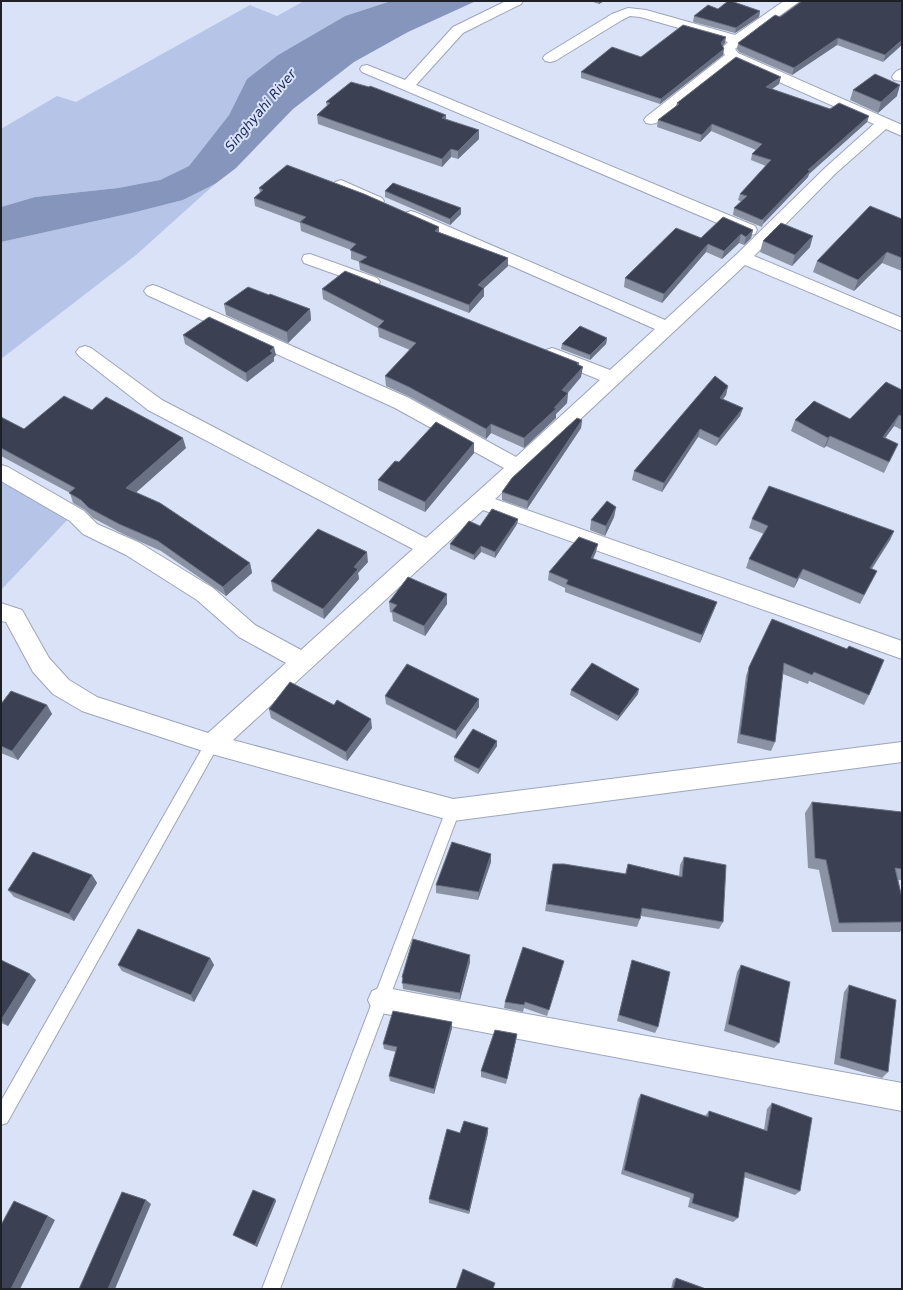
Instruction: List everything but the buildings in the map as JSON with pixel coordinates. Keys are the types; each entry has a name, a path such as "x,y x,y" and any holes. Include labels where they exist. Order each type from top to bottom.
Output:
{"street":[{"path":"408,85 458,30 516,1"},
{"path":"793,1 737,40 728,49 733,56 902,131"},
{"path":"550,58 617,17 628,12 641,12 737,40"},
{"path":"652,120 733,56"},
{"path":"367,69 764,236"},
{"path":"212,744 480,501 743,258 831,170 884,124"},
{"path":"341,185 667,328"},
{"path":"743,258 902,325"},
{"path":"310,259 384,288"},
{"path":"153,291 402,403 517,466"},
{"path":"539,349 613,378"},
{"path":"85,352 155,405 428,548"},
{"path":"1,472 77,516 90,529 133,549 205,594 247,631 303,662"},
{"path":"480,501 902,650"},
{"path":"1,612 14,616 41,665 60,687 90,704 212,744 453,810 902,752"},
{"path":"381,1000 902,1097"}],"lane":[{"path":"1,1117 212,744"},
{"path":"271,1289 453,810"}],"shaded area":[{"path":"304,1 391,1 345,16 278,55 247,79 229,115 189,166 160,180 118,188 35,197 1,207 1,129 57,96 76,102 250,5 277,16"},
{"path":"215,184 136,255 1,359 1,242 183,200"},
{"path":"1,476 70,517 1,590"}],"water":[{"name":"Singhyahi River","path":"391,1 476,1 408,32 354,62 293,109 236,168 215,184 183,200 1,242 1,207 35,197 118,188 160,180 189,166 229,115 247,79 278,55 345,16"}]}
